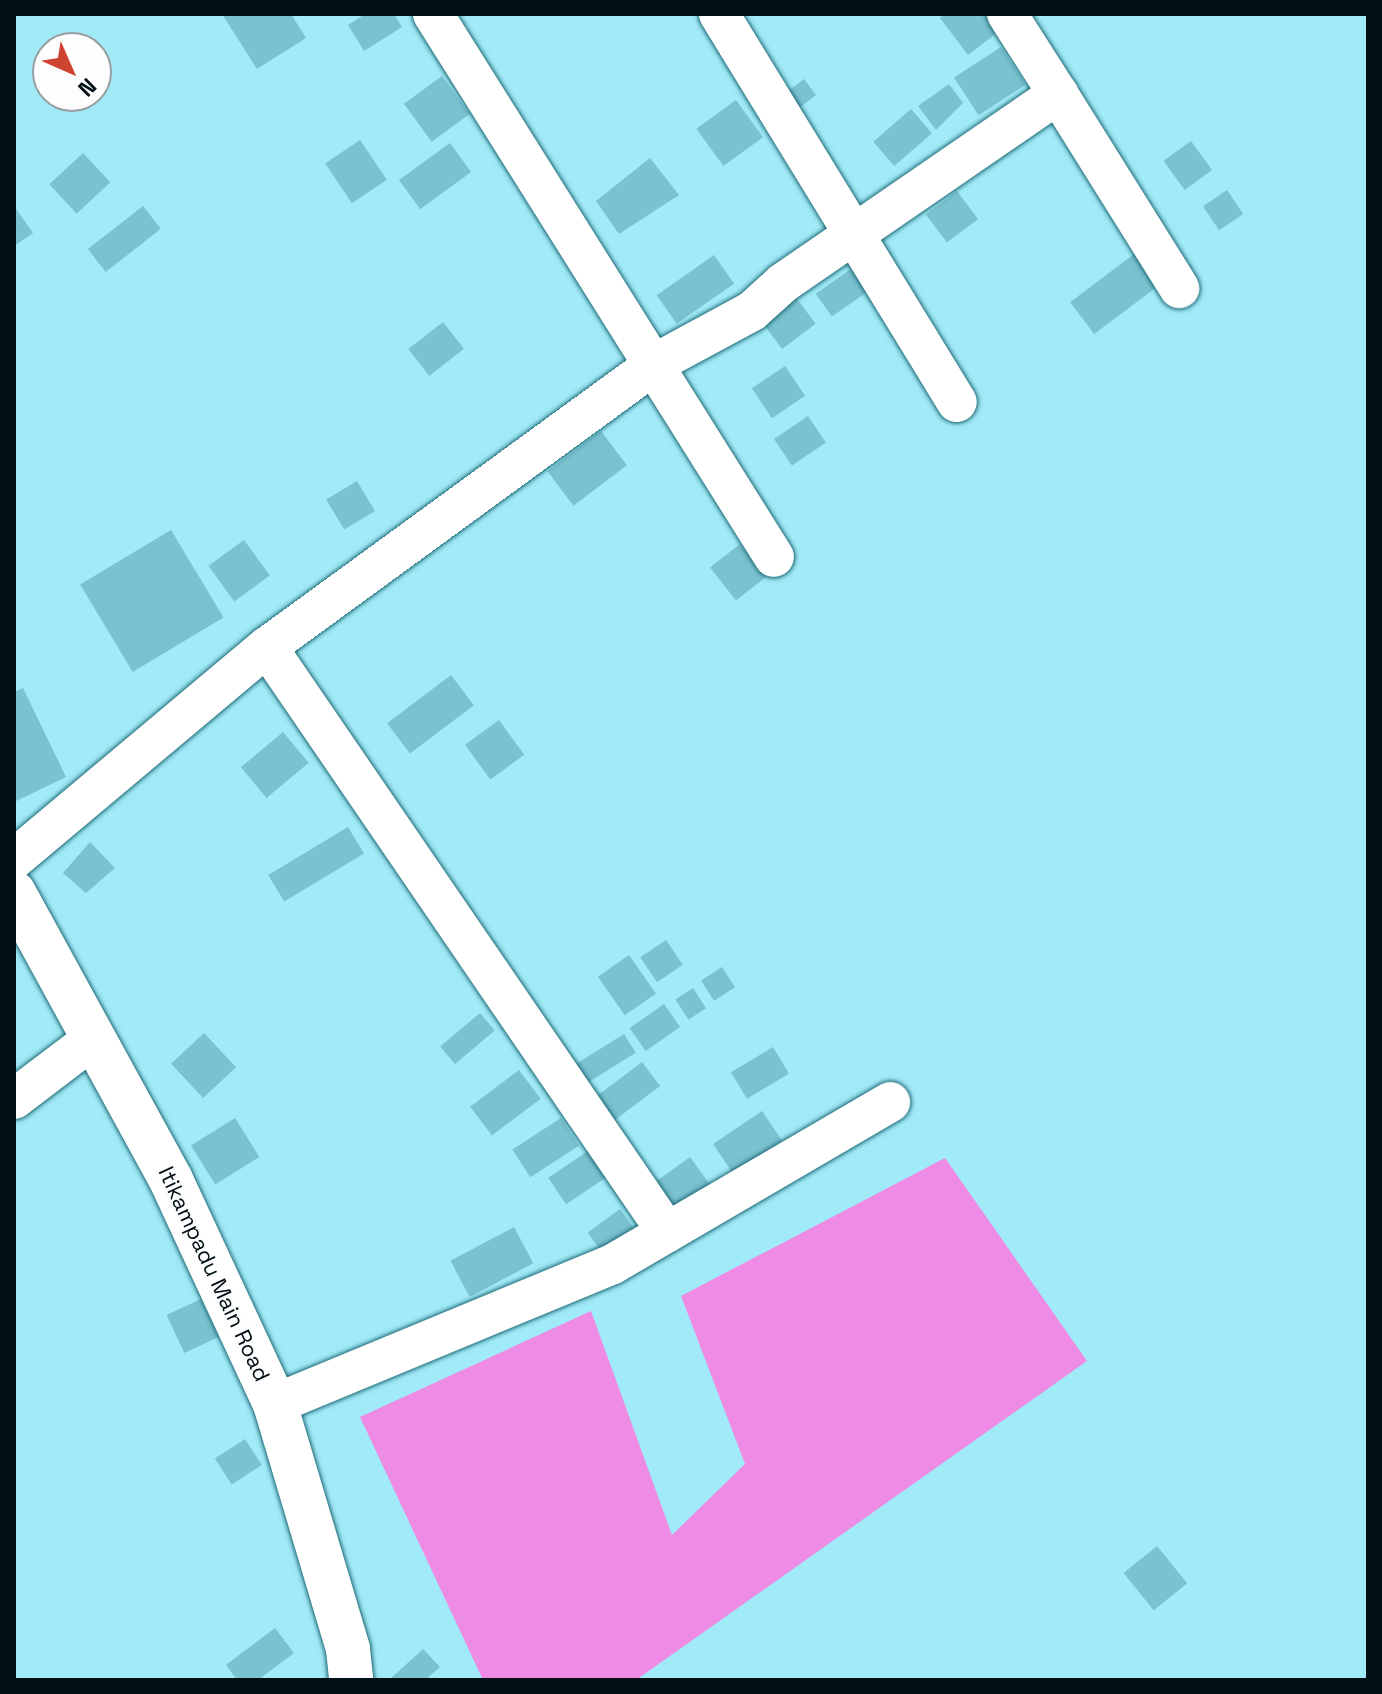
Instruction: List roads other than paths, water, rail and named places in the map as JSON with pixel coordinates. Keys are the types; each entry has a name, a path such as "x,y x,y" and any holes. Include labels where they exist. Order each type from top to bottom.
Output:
{"street":[{"path":"433,14 656,363 774,557"},
{"path":"719,14 957,402"},
{"path":"1007,14 1179,288"},
{"path":"14,859 267,647 656,363 752,311 854,234 1058,94"},
{"path":"267,647 667,1232"},
{"name":"Itikampadu Main Road","path":"14,893 171,1180 275,1404 348,1649 351,1680"},
{"path":"14,1099 93,1039"},
{"path":"275,1404 613,1264 890,1102"}]}
